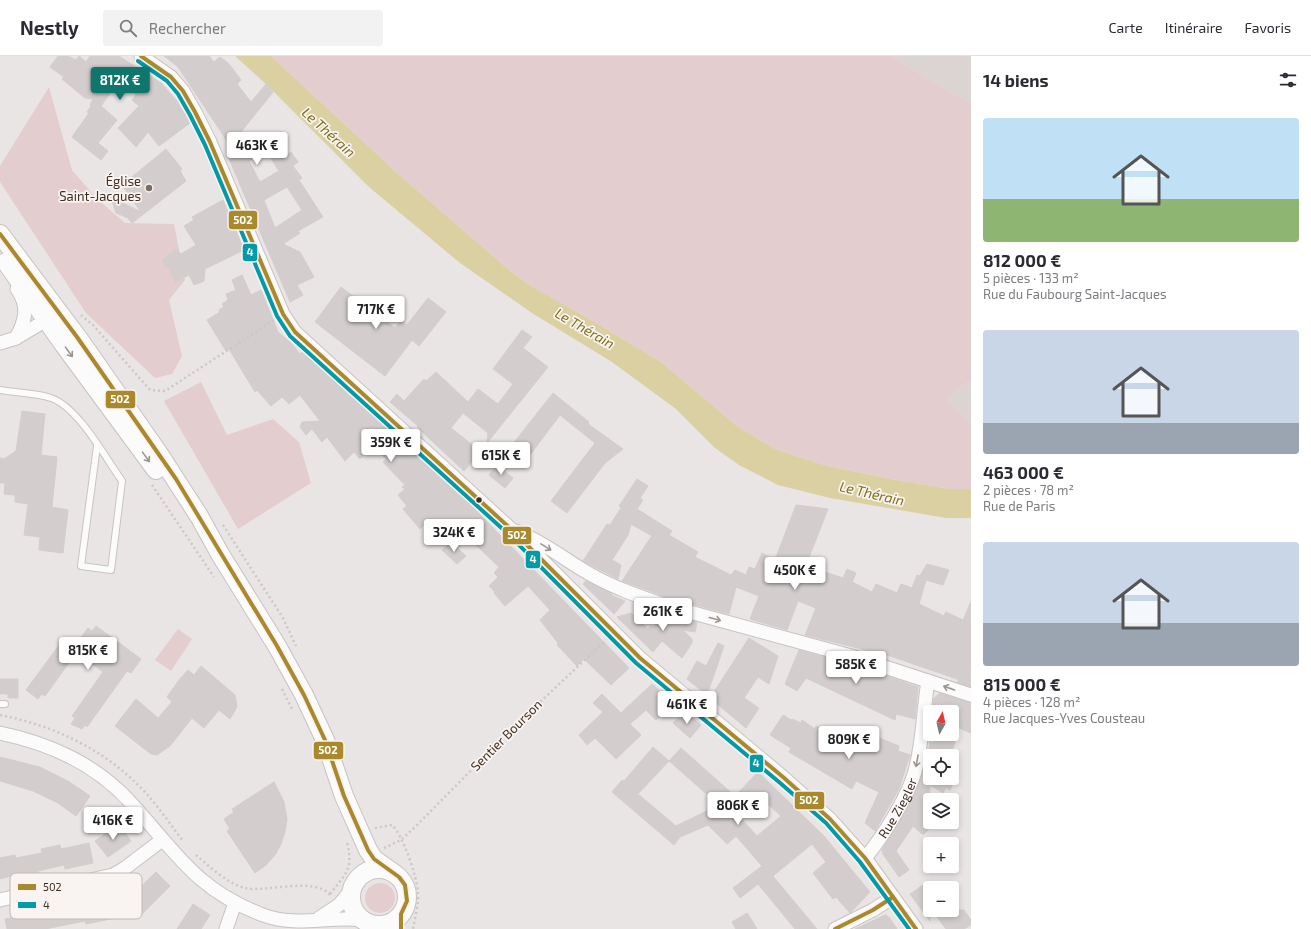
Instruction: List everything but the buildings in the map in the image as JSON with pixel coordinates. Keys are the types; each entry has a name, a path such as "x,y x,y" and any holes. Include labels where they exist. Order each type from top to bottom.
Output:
{"main road":[{"path":"0,234 52,316 155,470 220,554 277,646 304,695 328,746 344,796 358,854 356,883 352,900 354,907 373,924 401,922 407,901 406,890 401,879 370,855 344,796"},
{"path":"0,253 52,316"},
{"path":"356,883 366,872 375,869 392,872"}],"street":[{"path":"141,56 171,77 195,112 220,163 283,314 301,338 511,529 614,633 650,667 808,798 830,819 865,858 916,929"},
{"path":"0,264 22,296 26,307 24,319 16,338"},
{"path":"0,343 16,338 52,316"},
{"path":"511,529 533,539 597,578 634,595 664,605 851,656 971,695"},
{"name":"Rue Ziegler","path":"865,858 880,839 913,779 919,750 928,681"},
{"path":"0,734 38,743 71,757 88,767 123,795 194,874 235,903 264,916 285,921 302,922 340,918 373,924"},
{"path":"116,873 162,840"},
{"path":"316,920 339,905 356,883"},
{"path":"836,929 873,910 893,897"},
{"path":"0,900 10,898"},
{"path":"226,929 235,903"}],"lane":[{"path":"0,390 50,398 64,404 75,414 122,481 111,570 81,566 97,446"}],"path":[{"path":"52,316 74,309 93,325 150,390 165,391 283,314"},
{"path":"149,480 216,578"},
{"name":"Sentier Bourson","path":"380,850 401,840 522,718 614,633"},
{"path":"279,684 293,710"},
{"path":"0,715 46,727 72,737 100,753 124,772 144,791 187,846"},
{"path":"193,852 210,866 242,887 251,889 284,886 312,887 322,889 330,894 348,868 350,855 346,839"}],"shaded area":[{"path":"271,56 890,56 971,104 971,379 947,399 971,425 971,489 950,489 827,466 775,449 738,427 661,362 531,286 509,270 396,172"},
{"path":"890,56 971,56 971,104"},
{"path":"49,87 72,170 96,198 125,223 174,224 185,280 169,300 182,356 172,374 155,378 86,313 0,182 0,166"},
{"path":"971,379 971,425 947,399"},
{"path":"201,382 227,435 273,419 299,442 311,483 238,529 164,401"},
{"path":"178,629 192,639 171,671 155,660"},
{"path":"380,883 386,884 394,892 394,904 386,912 380,913 374,912 366,904 365,898 366,892 374,884"}],"water":[{"name":"Le Thérain","path":"235,56 271,56 396,172 509,270 531,286 661,362 738,427 775,449 827,466 950,489 971,489 971,518 946,518 830,498 778,485 739,465 715,448 676,409 612,362 532,313 460,263 369,187 266,84"}],"transit line":[{"name":"502","path":"141,56 171,77 183,91 195,112 210,142 283,314 295,332 511,529 640,658 783,777 830,819 865,858 916,929"},
{"name":"4","path":"138,61 167,81 178,94 190,115 205,145 277,316 290,336 507,533 636,663 826,823 860,862 909,929"},
{"name":"502","path":"0,234 77,337 176,479 277,646 304,695 325,740 344,796 368,850 374,859 399,877 405,885 407,901 401,914 401,929"},
{"name":"502","path":"835,929 873,910 893,897"}],"place":[{"name":"Église Saint-Jacques","path":"149,188"}]}
